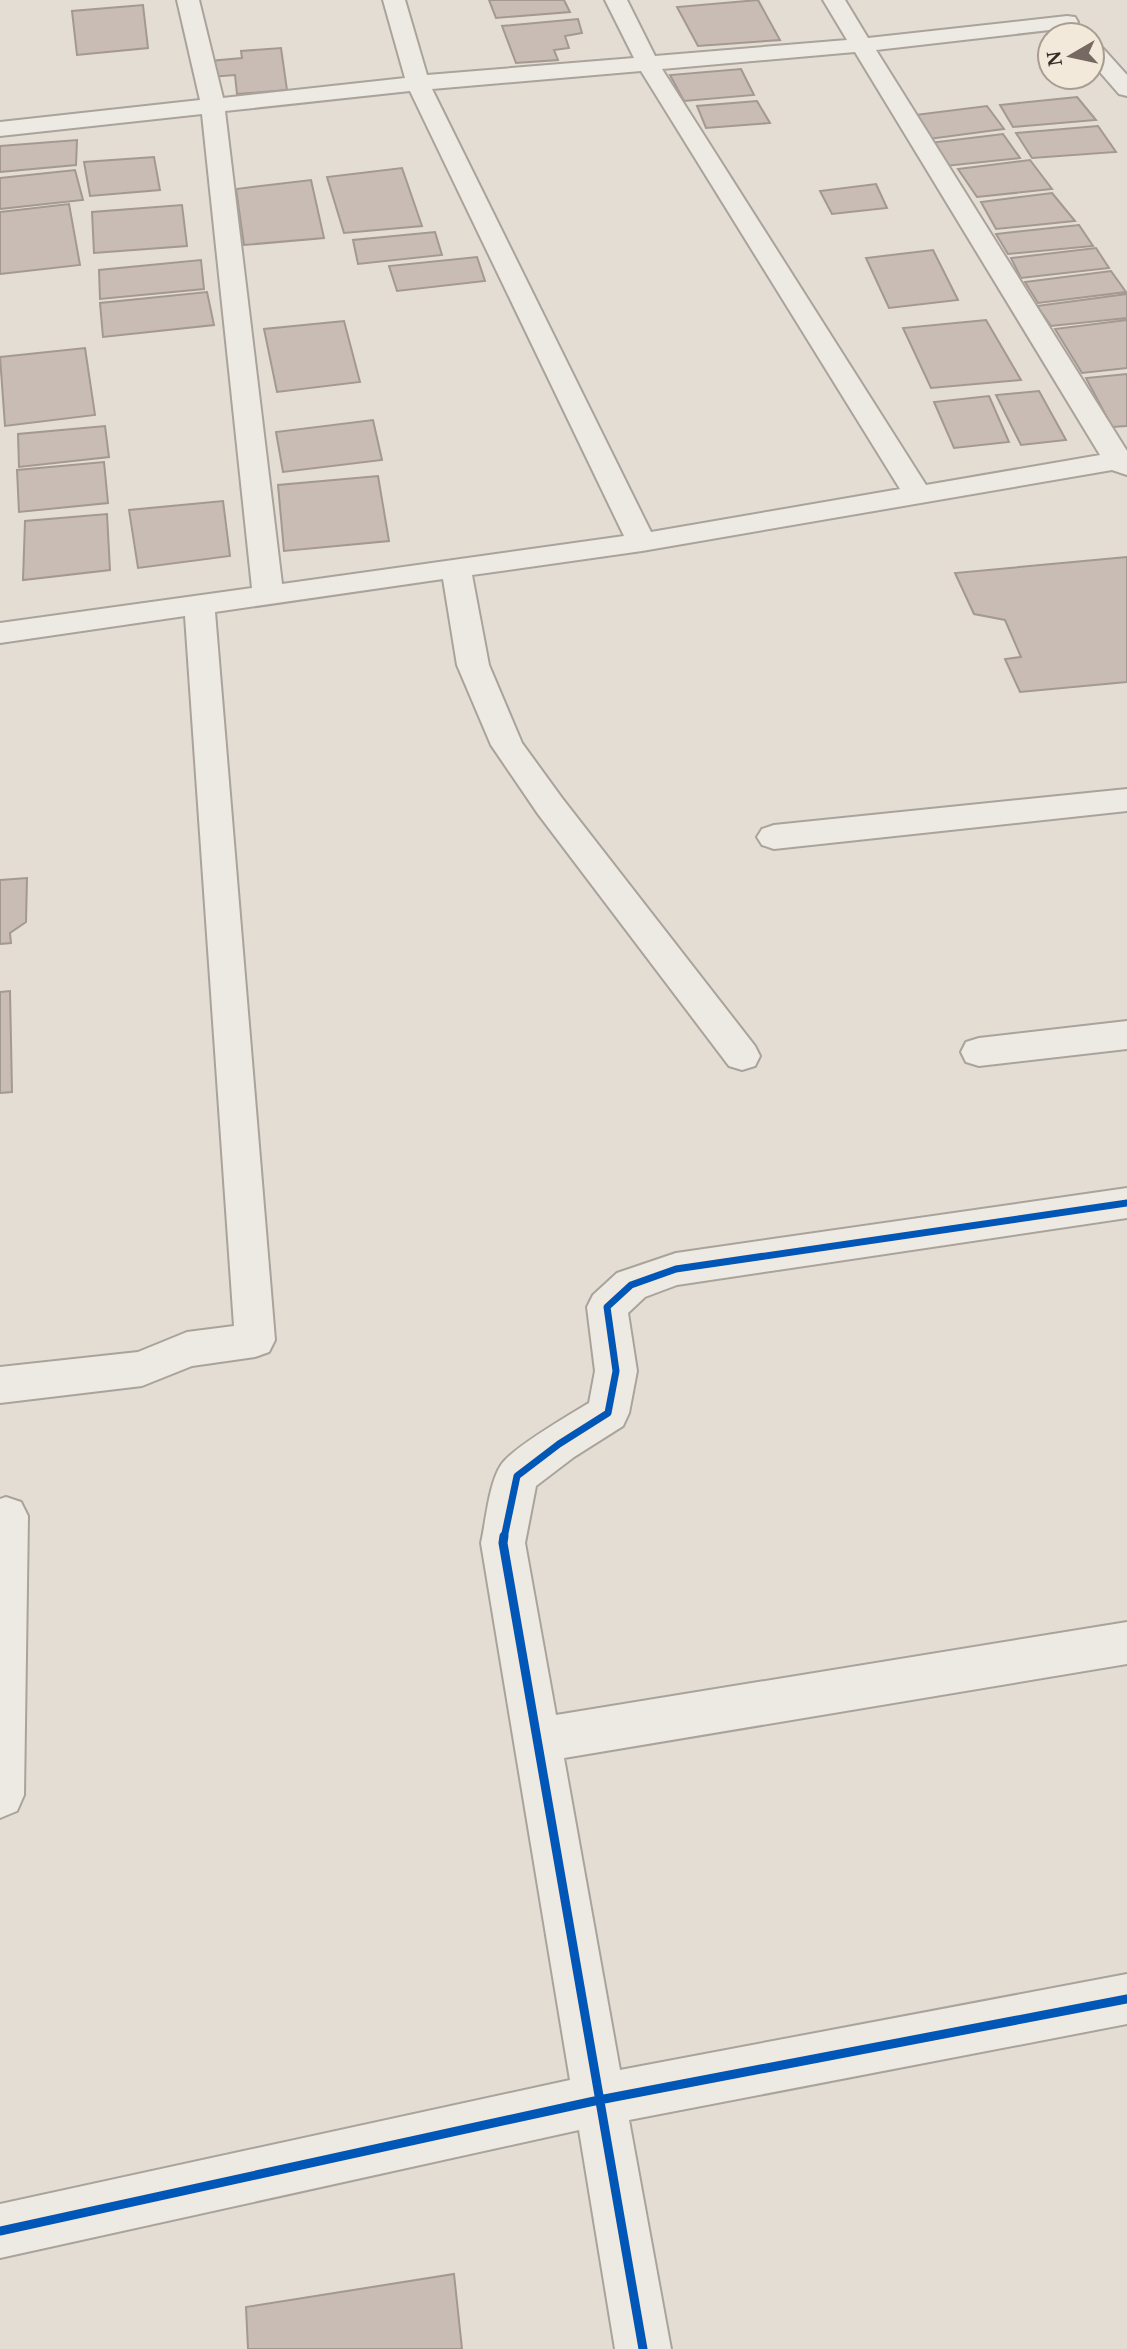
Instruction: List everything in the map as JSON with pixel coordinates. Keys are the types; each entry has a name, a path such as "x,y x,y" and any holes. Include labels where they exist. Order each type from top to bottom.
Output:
{"street":[{"path":"188,0 214,106 268,593"},
{"path":"394,0 418,83 642,542"},
{"path":"616,0 647,62 917,494"},
{"path":"0,633 642,542 917,494 1124,462 834,0"},
{"path":"1048,0 1065,21"},
{"path":"0,129 418,83 1036,32"},
{"path":"1106,66 1127,89"},
{"path":"456,570 472,665 507,745 550,806 741,1056"},
{"path":"0,1385 142,1369 187,1349 255,1340 200,606"},
{"path":"774,837 1127,800"},
{"path":"979,1052 1127,1035"},
{"path":"643,2349 503,1543 517,1476 559,1444 608,1413 616,1371 607,1307 631,1285 676,1269 1127,1203"},
{"path":"0,1795 6,1516"},
{"path":"538,1740 1127,1643"},
{"path":"0,2231 599,2100 1127,1999"}],"building":[{"path":"489,0 564,0 570,12 496,18"},
{"path":"758,0 780,40 698,46 677,7"},
{"path":"143,5 148,48 77,55 72,11"},
{"path":"578,19 582,33 565,36 569,48 554,50 558,60 516,63 502,26"},
{"path":"281,48 287,90 237,94 235,75 210,77 209,61 242,58 241,51"},
{"path":"741,69 754,95 684,101 670,75"},
{"path":"1077,97 1096,120 1013,127 1000,105"},
{"path":"757,101 770,123 706,128 697,106"},
{"path":"987,106 1004,129 929,139 915,115"},
{"path":"1098,126 1116,152 1032,158 1016,133"},
{"path":"1003,134 1020,158 945,166 929,143"},
{"path":"77,140 76,165 0,172 0,146"},
{"path":"154,157 160,190 90,196 84,162"},
{"path":"1030,160 1052,189 977,197 958,169"},
{"path":"402,168 422,226 344,233 327,177"},
{"path":"75,170 83,200 0,209 0,178"},
{"path":"311,180 324,238 244,245 236,189"},
{"path":"876,184 887,208 832,214 820,191"},
{"path":"1052,193 1075,221 996,229 981,202"},
{"path":"69,204 80,265 0,274 0,212"},
{"path":"182,205 187,246 94,253 92,212"},
{"path":"1079,225 1093,246 1008,254 996,234"},
{"path":"435,232 442,255 358,264 353,240"},
{"path":"1096,248 1109,268 1021,278 1011,258"},
{"path":"933,250 958,300 889,308 866,258"},
{"path":"477,257 485,281 397,291 389,266"},
{"path":"201,260 204,289 100,299 99,270"},
{"path":"1111,271 1126,292 1038,303 1025,282"},
{"path":"207,292 214,325 103,337 100,303"},
{"path":"1127,294 1127,318 1051,326 1037,306"},
{"path":"986,320 1021,380 931,388 903,328"},
{"path":"1127,320 1127,368 1082,373 1055,329"},
{"path":"344,321 360,382 277,392 264,329"},
{"path":"85,348 95,415 5,426 0,357"},
{"path":"1127,374 1127,426 1112,427 1086,378"},
{"path":"1039,391 1066,440 1021,445 996,395"},
{"path":"989,396 1009,442 954,448 934,402"},
{"path":"373,420 382,460 283,472 276,432"},
{"path":"105,426 109,457 19,467 18,434"},
{"path":"104,462 108,503 19,512 17,470"},
{"path":"378,476 389,541 284,551 278,485"},
{"path":"223,501 230,556 138,568 129,510"},
{"path":"107,514 110,570 23,580 25,521"},
{"path":"1127,557 1127,682 1020,692 1005,659 1021,657 1005,620 974,614 955,573"},
{"path":"27,878 26,922 10,933 11,943 0,944 0,880"},
{"path":"10,991 12,1092 0,1093 0,992"},
{"path":"454,2274 462,2349 248,2349 246,2307"}],"cycle path":[{"path":"643,2349 503,1543 517,1476 559,1444 608,1413 616,1371 607,1307 631,1285 676,1269 1127,1203"},
{"path":"0,2231 599,2100 1127,1999"}]}
